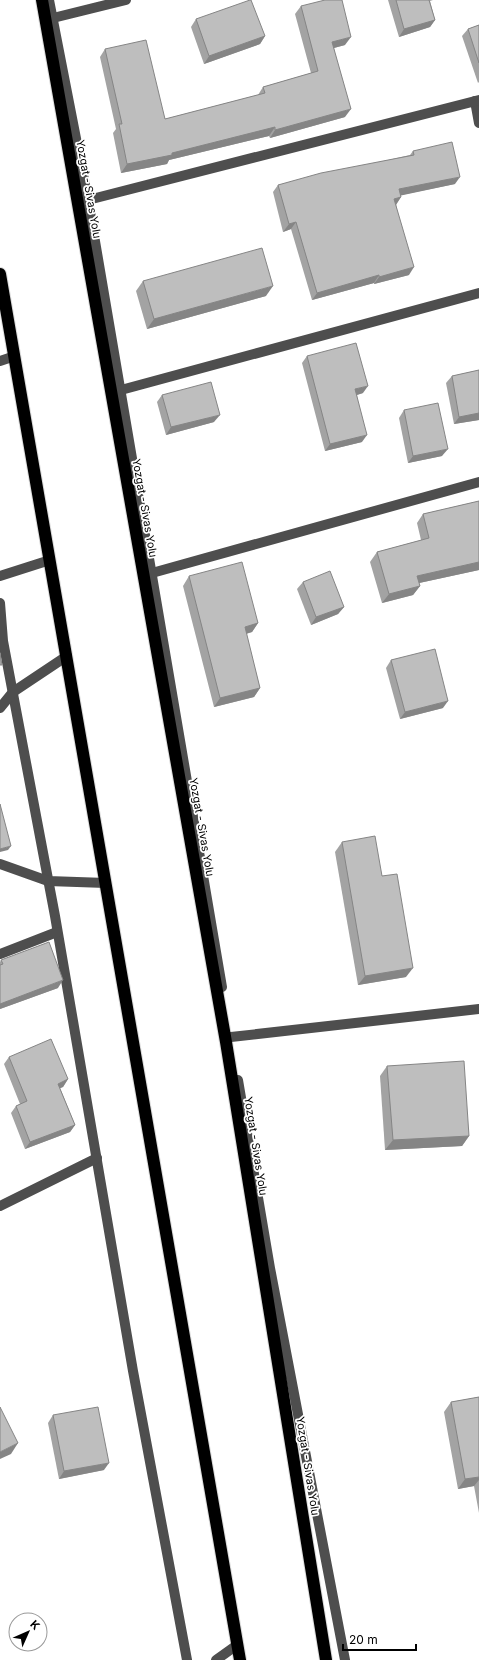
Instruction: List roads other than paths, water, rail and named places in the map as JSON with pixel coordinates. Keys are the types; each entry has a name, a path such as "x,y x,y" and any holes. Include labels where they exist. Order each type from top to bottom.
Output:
{"highway":[{"name":"Yozgat - Sivas Yolu","path":"42,0 226,1042 326,1660"},
{"path":"0,274 240,1660"}],"street":[{"path":"49,0 88,200 270,1268 346,1660"},
{"path":"53,18 126,0"},
{"path":"88,200 477,100 479,123"},
{"path":"120,390 479,292"},
{"path":"0,361 15,356"},
{"path":"152,573 479,482"},
{"path":"0,576 50,560"},
{"path":"0,603 3,641 48,881 133,1371 187,1660"},
{"path":"0,708 13,692 67,656"},
{"path":"0,864 48,881 106,882"},
{"path":"0,954 57,932"},
{"path":"231,1037 479,1009"},
{"path":"0,1206 97,1158"},
{"path":"216,1660 237,1645"}]}
